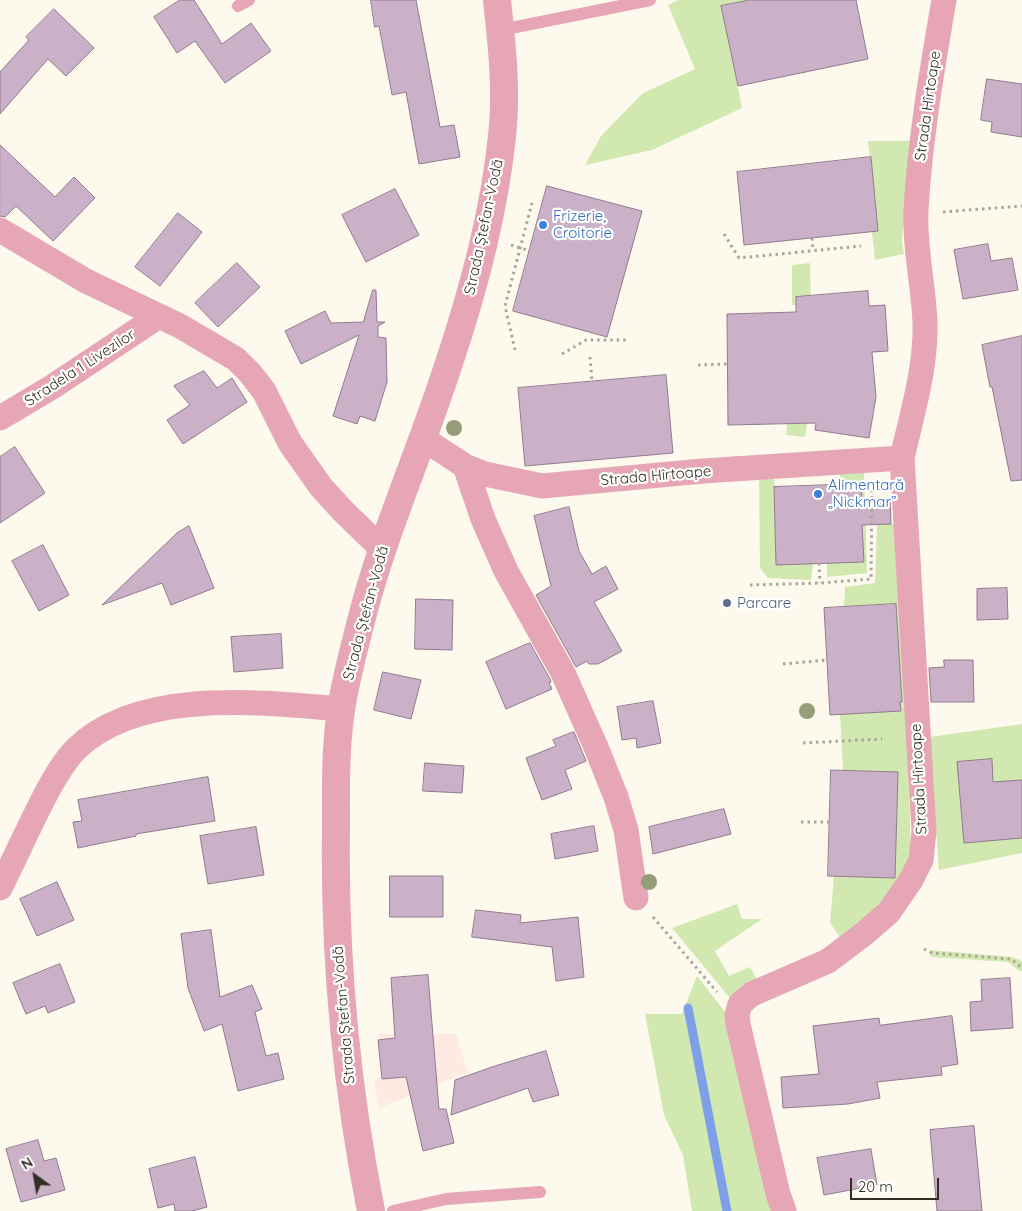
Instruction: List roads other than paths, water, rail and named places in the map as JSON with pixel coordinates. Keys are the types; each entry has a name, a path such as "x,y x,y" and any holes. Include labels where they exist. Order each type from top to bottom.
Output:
{"street":[{"name":"Strada Ștefan-Vodă","path":"371,1211 361,1161 348,1068 338,948 335,886 337,754 341,709 360,624 382,549 448,368 473,287 493,200 502,135 504,77 497,0"},
{"name":"Strada Hîrtoape","path":"784,1211 778,1194 738,1024 737,1015 740,1004 752,994 828,961 889,912 911,880 920,860 924,831 902,458 920,376 925,324 919,272 916,212 922,136 944,0"},
{"name":"Stradela 1 Livezilor","path":"0,230 86,280 159,316 236,359 264,391 290,443 321,487 382,549"},
{"name":"Stradela 1 Livezilor","path":"0,418 52,388 159,316"},
{"name":"Strada Hîrtoape","path":"422,438 465,466 485,474 542,486 712,470 902,458"},
{"path":"465,466 483,519 506,571 563,673 603,764 626,830 636,898"},
{"path":"0,888 60,768 76,749 112,724 177,706 223,702 341,709"}],"lane":[{"path":"501,30 650,0"},
{"path":"393,1211 446,1199 540,1192"}],"waterway":[{"path":"688,1008 727,1211"}],"place":[{"name":"Frizerie, Croitorie","path":"543,225"},
{"name":"Alimentară „Nickmar”","path":"818,494"},
{"name":"Parcare","path":"727,603"}]}
